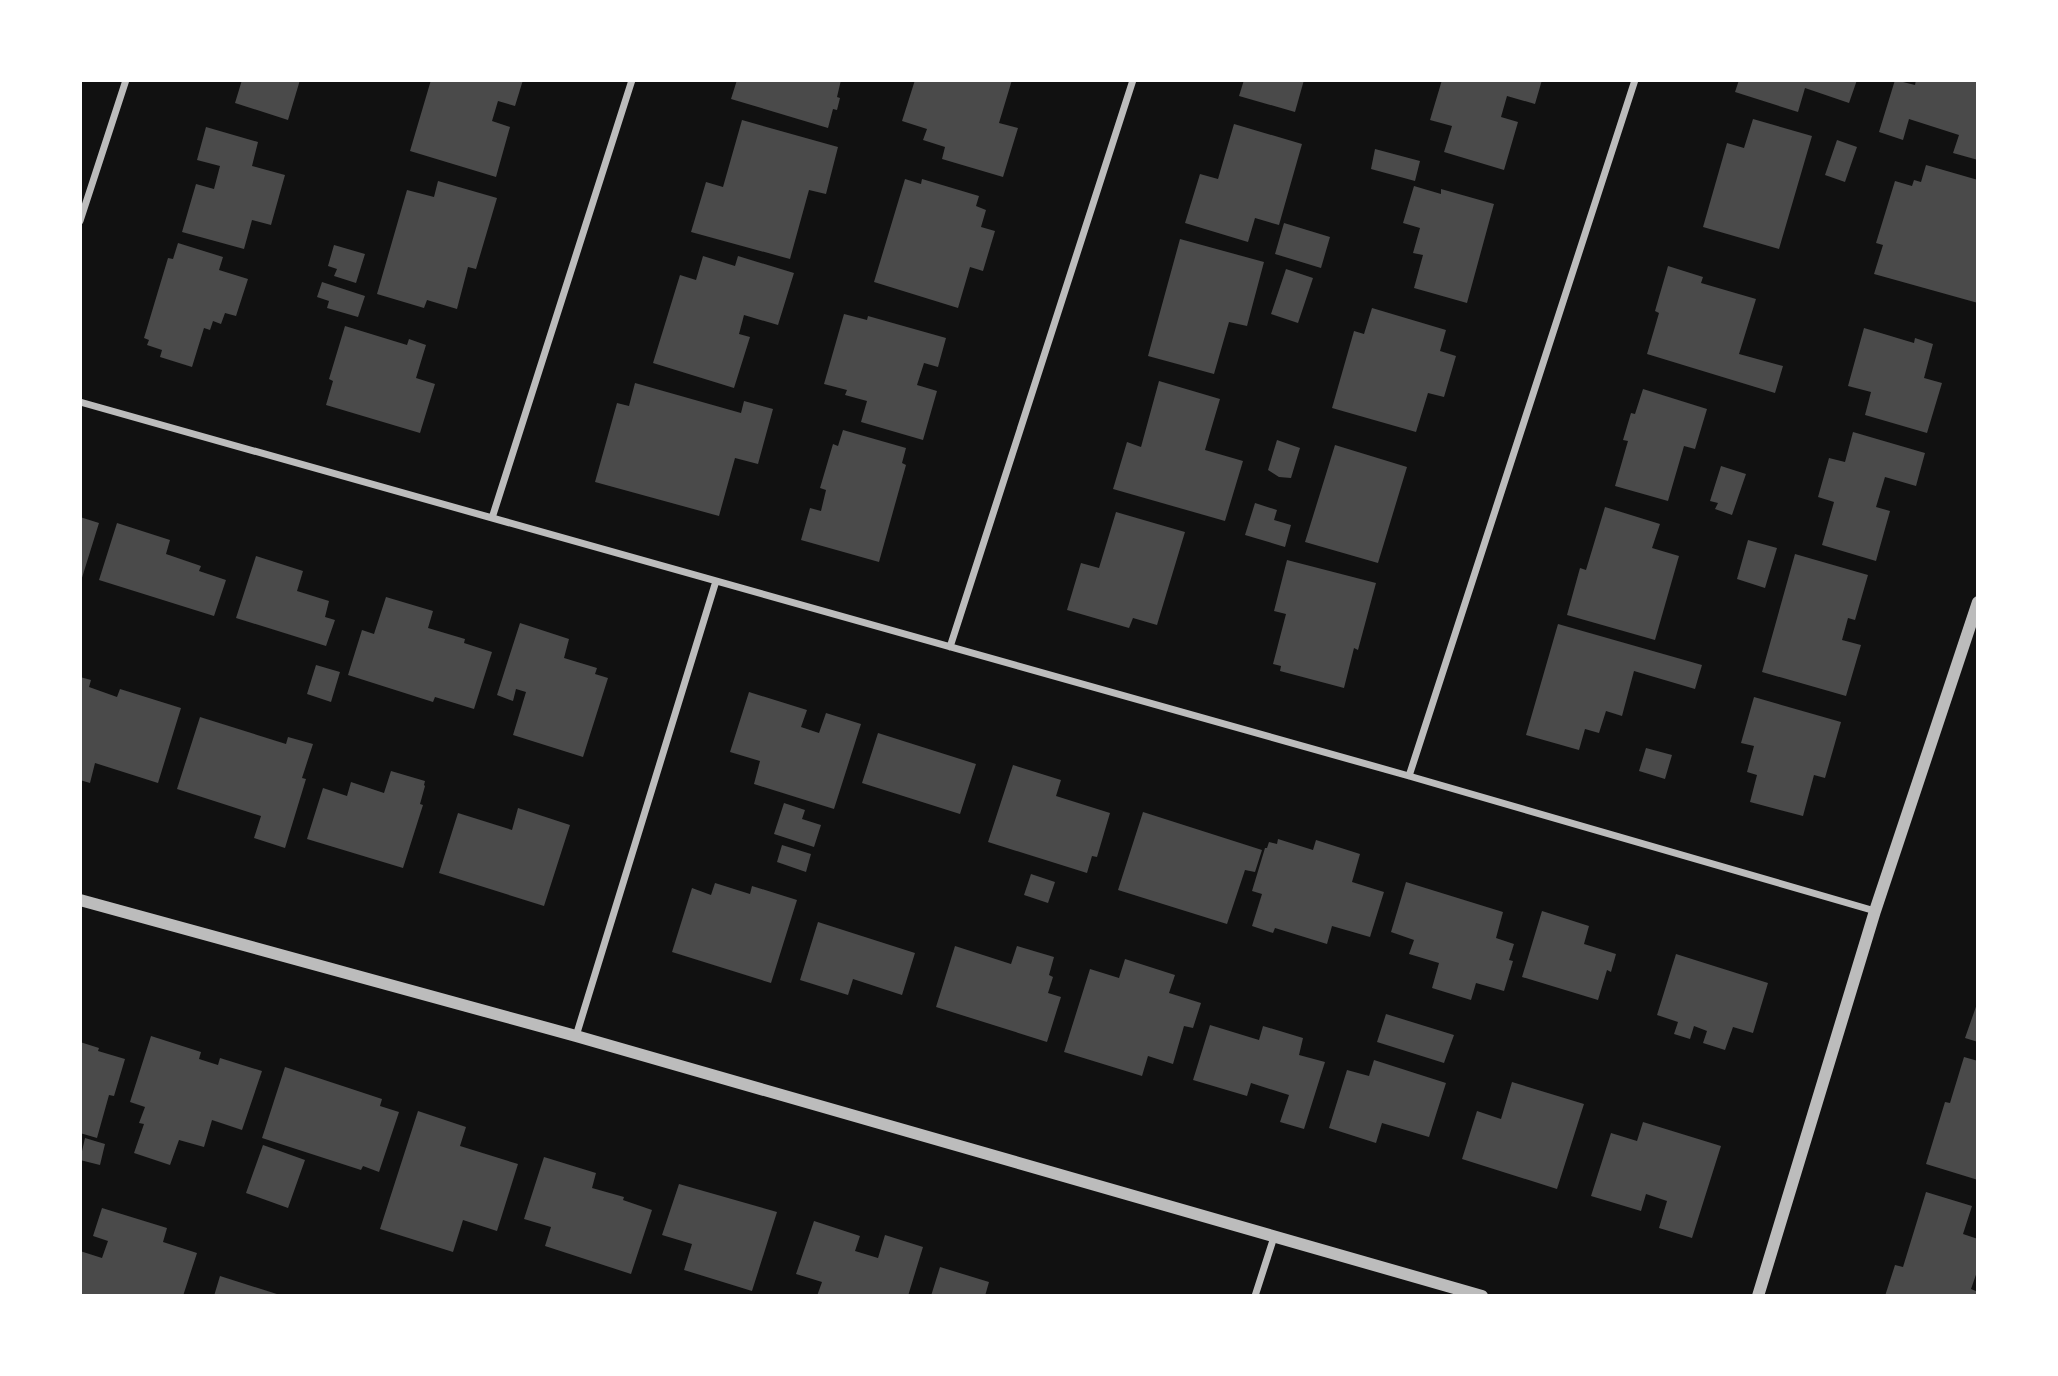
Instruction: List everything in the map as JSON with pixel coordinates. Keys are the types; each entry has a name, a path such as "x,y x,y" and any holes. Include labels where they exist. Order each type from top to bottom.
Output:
{"street":[{"path":"80,221 126,80"},
{"path":"492,518 632,80"},
{"path":"950,647 1133,80"},
{"path":"1409,776 1634,80"},
{"path":"80,402 1409,776 1875,911"},
{"path":"576,1036 716,581"},
{"path":"1758,1296 1875,911 1978,602"},
{"path":"80,900 576,1036 1482,1296"},
{"path":"1255,1296 1274,1237"}],"building":[{"path":"242,80 300,80 288,120 235,103"},
{"path":"431,80 523,80 515,106 498,101 492,121 510,127 496,177 410,151"},
{"path":"737,80 841,80 837,97 840,98 837,110 833,109 828,128 731,99"},
{"path":"915,80 1012,80 999,123 1018,128 1003,177 942,159 945,147 923,140 927,129 902,121"},
{"path":"1244,80 1304,80 1295,112 1239,96"},
{"path":"1442,80 1542,80 1535,104 1507,96 1501,117 1518,122 1504,170 1444,152 1452,126 1430,120"},
{"path":"1739,80 1857,80 1849,103 1805,88 1798,112 1735,92"},
{"path":"1895,80 1915,85 1916,80 1978,80 1978,160 1953,153 1959,135 1909,119 1903,140 1879,132"},
{"path":"1753,119 1812,136 1779,249 1703,227 1727,143 1744,148"},
{"path":"742,120 838,147 826,194 809,190 790,259 691,232 706,182 723,187"},
{"path":"1234,124 1302,144 1279,225 1255,218 1248,242 1185,223 1200,174 1218,179"},
{"path":"206,127 258,142 252,166 285,175 271,225 252,220 244,249 182,232 196,184 214,189 220,166 197,160"},
{"path":"1837,140 1857,147 1845,182 1825,175"},
{"path":"1375,149 1420,161 1415,181 1371,169"},
{"path":"1926,165 1978,180 1978,303 1874,274 1883,245 1876,243 1895,181 1912,186 1914,180 1921,182"},
{"path":"905,179 921,184 922,179 979,196 976,206 986,210 981,227 995,231 983,271 970,267 958,308 874,282"},
{"path":"438,181 497,198 476,269 468,267 457,309 427,300 424,308 377,294 407,190 434,197"},
{"path":"1414,186 1441,194 1441,189 1494,204 1467,303 1414,288 1423,255 1413,253 1420,228 1403,223"},
{"path":"1284,223 1330,237 1321,268 1275,254"},
{"path":"1180,239 1264,262 1247,326 1229,322 1214,374 1148,356"},
{"path":"178,243 223,257 219,270 248,279 236,316 225,313 221,324 213,321 210,330 204,328 192,367 160,357 162,350 147,345 149,340 144,338 168,258 173,259"},
{"path":"334,245 365,254 356,283 334,276 337,269 328,266"},
{"path":"703,256 735,266 738,256 794,273 778,325 744,315 739,334 750,337 734,388 653,363 680,275 696,280"},
{"path":"1668,266 1703,277 1701,283 1756,299 1739,354 1783,366 1775,393 1647,354 1659,313 1655,311"},
{"path":"1286,269 1313,278 1298,323 1271,314"},
{"path":"322,282 365,296 358,317 327,308 329,301 317,297"},
{"path":"1372,308 1446,330 1440,351 1456,356 1444,397 1428,393 1416,432 1332,408 1354,331 1364,334"},
{"path":"844,314 867,320 868,316 946,338 938,367 924,363 917,385 937,391 923,440 861,422 867,401 845,395 847,390 824,384"},
{"path":"345,326 407,345 409,339 426,345 416,378 435,384 420,433 326,405 333,381 329,379"},
{"path":"1864,328 1914,343 1915,338 1933,344 1924,378 1942,383 1927,433 1865,415 1871,392 1848,386"},
{"path":"1159,381 1220,399 1205,450 1243,461 1225,521 1113,489 1127,442 1141,447"},
{"path":"635,383 741,413 744,401 773,409 758,464 735,458 719,516 595,482 617,403 629,406"},
{"path":"1643,389 1707,409 1695,449 1684,446 1668,501 1615,486 1628,441 1623,440 1631,413 1635,414"},
{"path":"843,430 906,448 902,463 906,465 879,562 801,540 810,508 821,511 826,490 820,488 833,444 838,446"},
{"path":"1853,432 1925,453 1916,486 1885,477 1876,507 1890,511 1876,561 1822,545 1834,502 1818,497 1829,458 1845,462"},
{"path":"1277,440 1300,448 1291,478 1279,477 1268,470"},
{"path":"1335,445 1407,467 1378,563 1305,542"},
{"path":"1721,466 1746,474 1732,515 1715,509 1718,503 1710,501"},
{"path":"1255,503 1277,510 1274,520 1291,525 1285,547 1245,535"},
{"path":"1605,507 1660,524 1652,548 1679,556 1655,640 1567,615 1580,568 1586,570"},
{"path":"1116,512 1185,532 1157,625 1133,618 1129,628 1067,610 1081,563 1099,568"},
{"path":"80,517 99,523 81,581 80,581"},
{"path":"117,523 170,540 166,554 201,566 199,571 226,580 214,616 99,580"},
{"path":"1748,540 1777,548 1765,588 1737,579"},
{"path":"1795,554 1868,575 1855,620 1848,618 1842,640 1861,645 1846,696 1762,672"},
{"path":"256,556 303,571 297,591 329,601 325,617 335,620 326,646 236,618"},
{"path":"1287,560 1376,583 1358,650 1354,648 1344,688 1280,671 1281,666 1273,664 1286,614 1274,611"},
{"path":"386,597 433,611 428,628 465,639 464,643 492,652 474,709 435,697 433,702 348,675 362,630 374,634"},
{"path":"520,623 569,639 564,658 597,668 595,674 608,678 583,757 513,735 526,692 516,689 513,701 497,695"},
{"path":"1558,624 1702,665 1695,689 1634,671 1622,716 1606,711 1599,733 1585,729 1579,750 1526,735"},
{"path":"316,665 340,672 331,702 307,694"},
{"path":"80,677 91,680 89,687 117,697 120,689 181,708 158,783 95,763 90,783 80,780"},
{"path":"749,692 807,710 801,727 819,733 826,713 861,724 834,809 754,784 760,761 730,752"},
{"path":"1754,697 1841,722 1825,778 1814,775 1803,816 1750,802 1757,775 1747,772 1754,746 1741,743"},
{"path":"200,717 286,744 288,737 313,744 302,778 306,779 285,848 254,838 261,816 177,789"},
{"path":"878,733 976,764 960,814 862,783"},
{"path":"1646,748 1672,755 1665,779 1639,771"},
{"path":"1013,765 1061,780 1056,796 1110,813 1097,857 1092,856 1087,873 988,842"},
{"path":"391,771 425,781 420,804 423,805 403,868 307,839 323,788 347,796 351,782 384,793"},
{"path":"784,803 805,810 802,819 821,825 814,847 774,834"},
{"path":"518,808 570,825 544,906 439,873 458,813 512,830"},
{"path":"1143,812 1262,850 1255,872 1245,870 1227,924 1118,890"},
{"path":"1278,839 1313,850 1316,840 1360,854 1352,882 1384,892 1370,937 1332,926 1327,944 1275,928 1273,933 1252,926 1262,894 1252,891 1265,848 1269,842 1277,844"},
{"path":"782,845 811,854 806,872 777,862"},
{"path":"1031,874 1055,882 1048,903 1024,895"},
{"path":"1406,882 1503,912 1496,938 1514,944 1509,960 1513,961 1504,991 1476,983 1471,1000 1432,988 1439,963 1409,954 1414,940 1391,932"},
{"path":"715,883 750,894 752,886 797,900 771,983 672,952 692,888 711,895"},
{"path":"1542,911 1589,926 1584,944 1616,954 1611,972 1607,970 1598,1000 1522,977"},
{"path":"818,922 915,953 902,995 853,979 848,995 800,980"},
{"path":"955,946 1011,964 1017,946 1054,957 1049,975 1053,977 1048,993 1061,997 1047,1042 936,1007"},
{"path":"1676,954 1768,983 1753,1033 1733,1027 1725,1050 1703,1043 1707,1031 1694,1026 1690,1039 1674,1034 1678,1022 1657,1015"},
{"path":"1125,959 1175,975 1169,993 1201,1003 1193,1028 1184,1026 1173,1064 1148,1056 1142,1076 1064,1052 1090,969 1119,978"},
{"path":"1978,1001 1978,1042 1965,1038"},
{"path":"1386,1014 1454,1035 1444,1063 1377,1042"},
{"path":"1210,1025 1259,1040 1263,1026 1303,1038 1299,1055 1325,1062 1304,1129 1280,1122 1289,1095 1251,1083 1247,1096 1193,1080"},
{"path":"151,1036 201,1052 199,1059 218,1065 220,1058 262,1071 242,1130 212,1120 204,1147 179,1140 170,1165 134,1153 144,1124 139,1123 145,1107 130,1102"},
{"path":"80,1042 125,1059 114,1096 109,1095 97,1138 80,1133"},
{"path":"1964,1057 1978,1061 1978,1180 1926,1164 1945,1102 1950,1103"},
{"path":"1374,1060 1446,1083 1429,1137 1382,1123 1376,1143 1329,1128 1347,1070 1369,1076"},
{"path":"285,1067 382,1099 380,1106 399,1112 379,1172 363,1166 361,1170 262,1138"},
{"path":"1512,1082 1584,1104 1557,1189 1462,1159 1477,1111 1501,1119"},
{"path":"418,1111 466,1127 460,1146 518,1164 497,1231 463,1220 453,1252 380,1229"},
{"path":"1643,1122 1721,1146 1692,1238 1659,1228 1667,1201 1646,1194 1641,1211 1591,1196 1611,1133 1637,1141"},
{"path":"85,1138 105,1144 100,1165 80,1160"},
{"path":"263,1145 305,1160 288,1208 246,1193"},
{"path":"544,1157 596,1173 592,1188 624,1197 623,1200 652,1210 631,1274 545,1246 551,1227 524,1219"},
{"path":"679,1184 777,1212 752,1291 684,1270 692,1244 662,1235"},
{"path":"1926,1192 1972,1206 1963,1234 1978,1239 1978,1269 1971,1289 1978,1292 1978,1296 1885,1296 1895,1265 1903,1267"},
{"path":"102,1208 167,1228 163,1242 197,1253 183,1296 80,1296 80,1251 102,1258 108,1241 93,1236"},
{"path":"814,1221 860,1236 855,1251 878,1258 885,1235 923,1247 908,1296 817,1296 822,1282 796,1274"},
{"path":"940,1267 989,1282 985,1296 931,1296"},
{"path":"220,1276 280,1295 280,1296 214,1296"}]}
